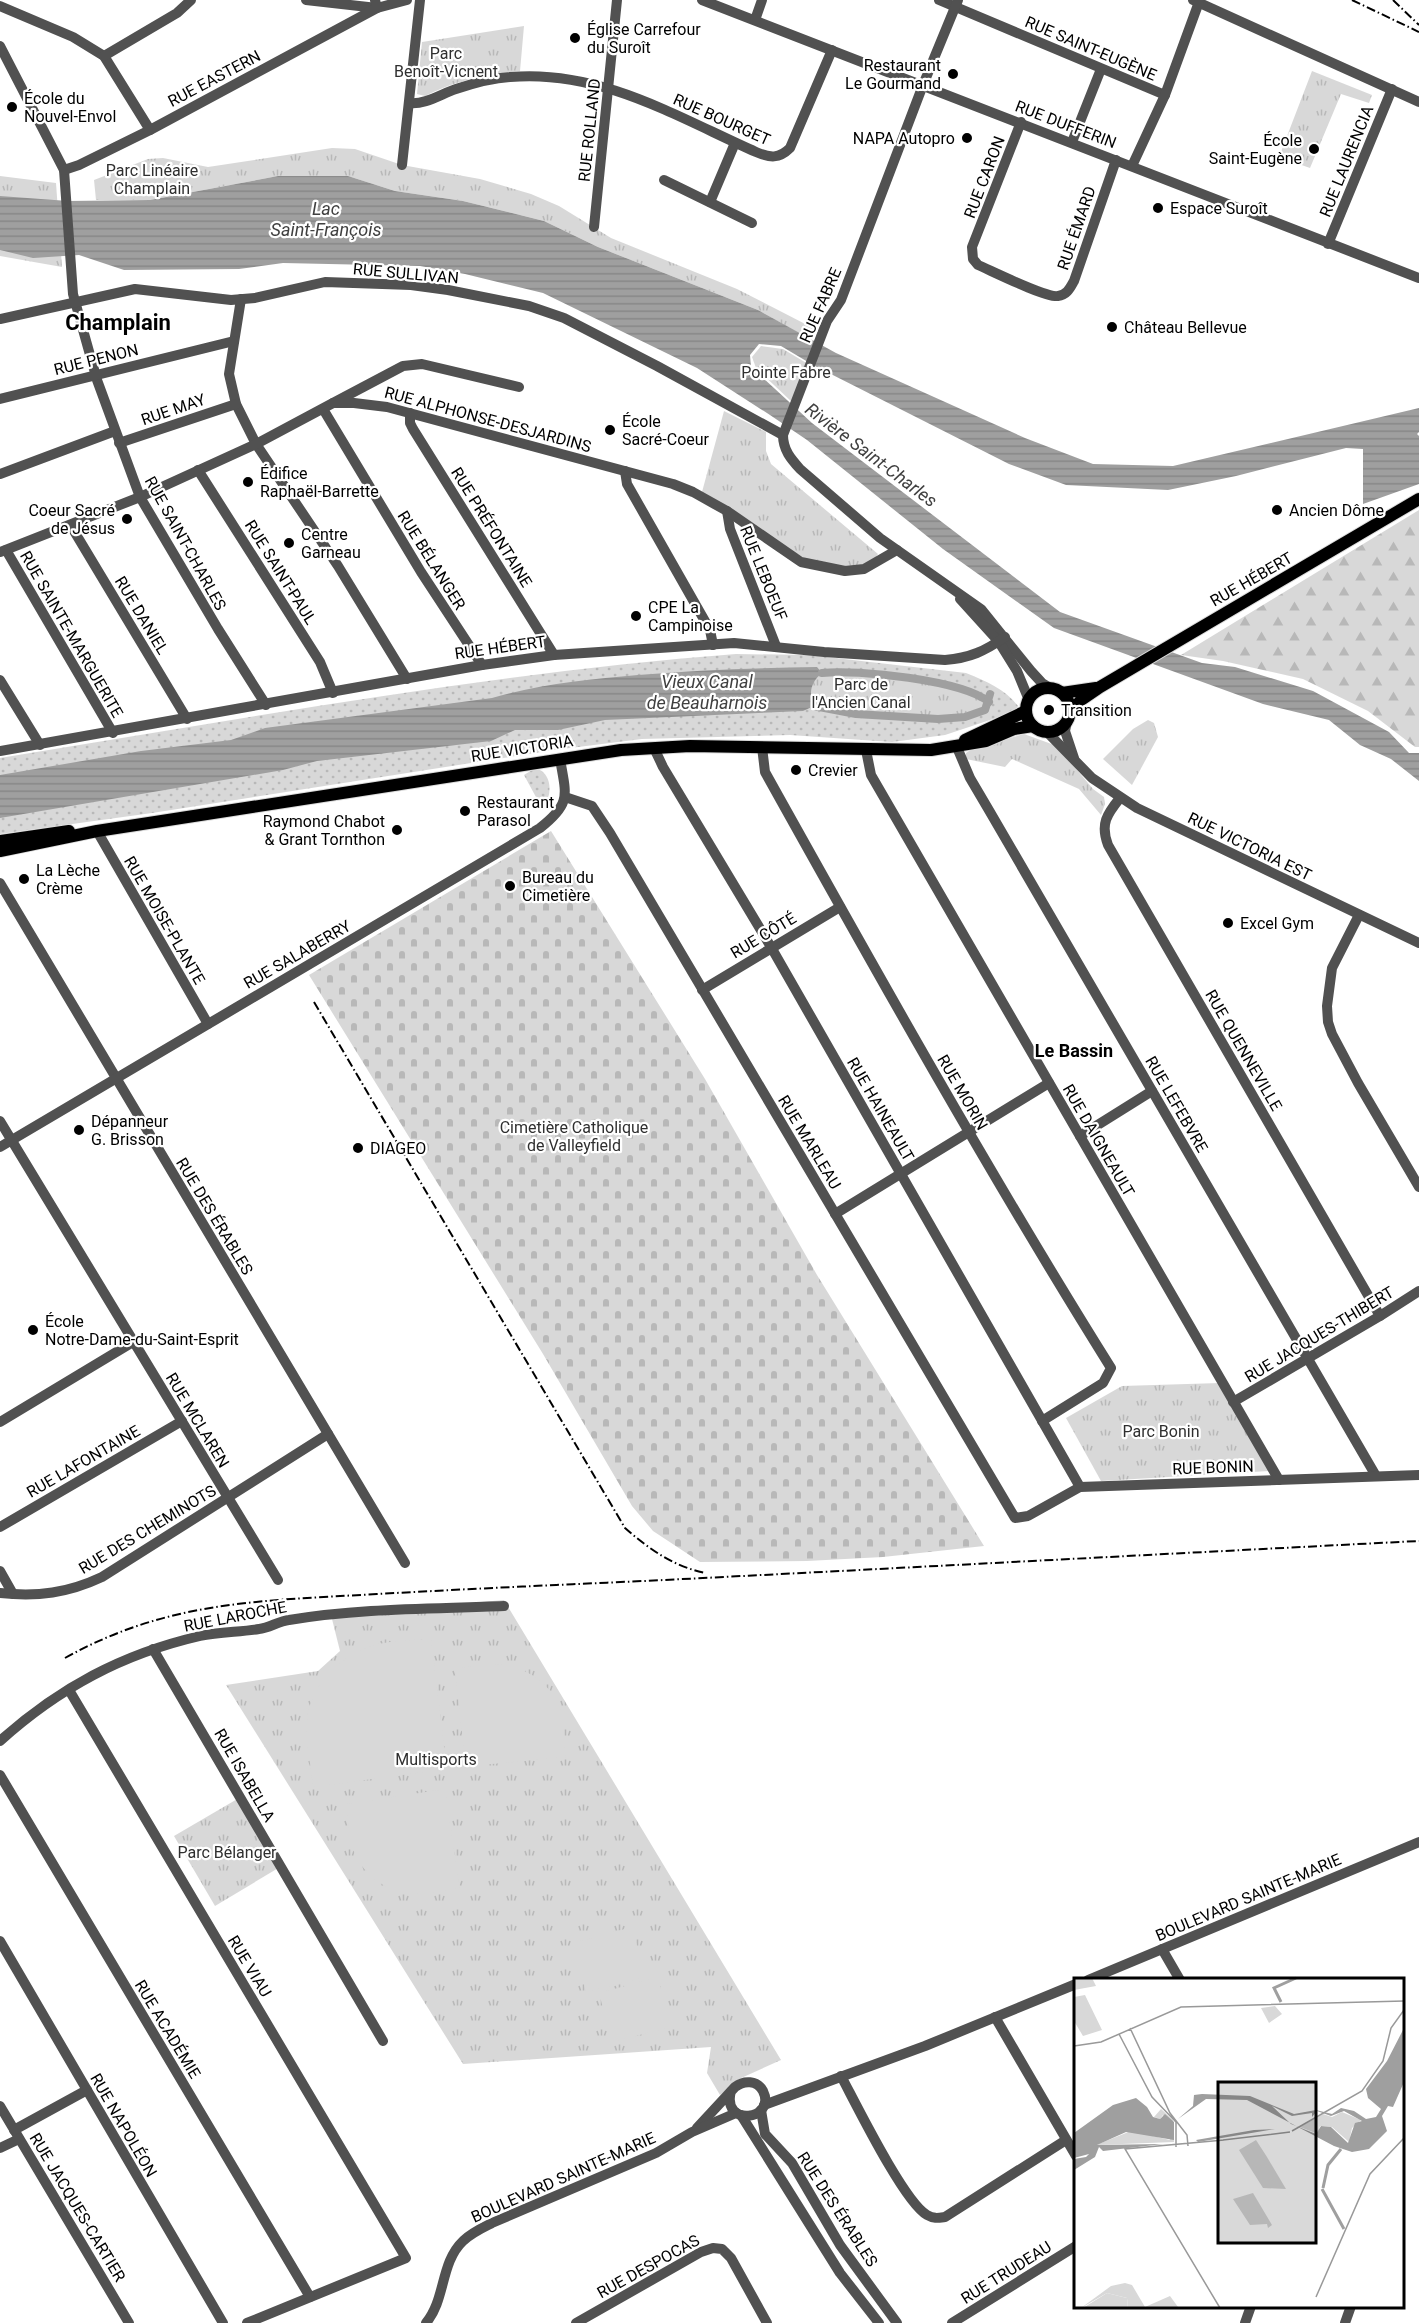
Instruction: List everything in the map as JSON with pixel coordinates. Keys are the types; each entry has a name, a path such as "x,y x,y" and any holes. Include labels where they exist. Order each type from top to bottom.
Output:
{"main road":[{"name":"RUE HÉBERT","path":"1068,717 1082,700 1100,687 1419,499"},
{"name":"RUE HÉBERT","path":"1056,691 1100,687"},
{"path":"1038,691 1056,691 1068,702 1068,717 1059,729 1047,732 1033,726 1027,705 1038,691"},
{"name":"RUE VICTORIA","path":"956,745 1027,705"},
{"name":"RUE VICTORIA","path":"0,852 97,831 560,759 654,748 931,750 979,742 1014,729 1033,726"},
{"name":"RUE VICTORIA","path":"0,841 53,832 97,831"}],"street":[{"path":"104,56 177,14 190,0"},
{"path":"306,0 376,4 407,0"},
{"path":"402,165 420,0"},
{"name":"RUE ROLLAND","path":"594,227 617,0"},
{"name":"RUE DUFFERIN","path":"702,0 1021,122 1328,244 1418,276"},
{"path":"755,20 762,0"},
{"name":"RUE SAINT-EUGÈNE","path":"939,0 957,4 1101,69 1165,95"},
{"path":"1132,166 1165,95 1196,1 1419,102"},
{"name":"RUE EASTERN","path":"64,170 150,130 376,4"},
{"name":"RUE FABRE","path":"783,435 827,321 841,300 923,85 957,4"},
{"path":"0,6 72,37 104,56 150,130"},
{"name":"RUE SAINT-CHARLES","path":"0,46 64,170 70,266 76,302 95,374 140,497 266,705"},
{"name":"RUE BOURGET","path":"409,103 426,101 480,82 510,76 546,76 608,88 672,112 768,157 784,154 790,148 832,50"},
{"path":"1072,142 1101,69"},
{"name":"RUE LAURENCIA","path":"1328,244 1392,89"},
{"name":"RUE CARON","path":"974,242 1021,122"},
{"path":"710,202 735,143"},
{"name":"RUE ÉMARD","path":"974,242 973,259 978,265 1056,297 1067,292 1074,281 1116,160"},
{"path":"664,180 752,223"},
{"name":"RUE SULLIVAN","path":"0,320 135,289 242,299 325,282 430,287 529,306 564,318 783,435"},
{"path":"242,299 229,382 236,404 256,444 338,566 407,679"},
{"name":"RUE PENON","path":"0,399 234,341"},
{"path":"328,406 403,366 422,364 519,387"},
{"name":"RUE MAY","path":"119,443 236,404"},
{"name":"RUE ALPHONSE-DESJARDINS","path":"3,551 140,497 256,444 328,406 369,404 673,484 727,511 801,562 845,571 864,569 897,550"},
{"name":"RUE BÉLANGER","path":"328,406 421,572 482,665"},
{"name":"RUE PRÉFONTAINE","path":"410,413 410,423 413,429 554,655"},
{"path":"0,474 115,431"},
{"path":"783,435 784,448 800,469 897,550 955,592 1042,683 1056,691"},
{"name":"RUE SAINT-PAUL","path":"198,470 320,662 333,693"},
{"path":"625,471 627,484 710,630 713,645"},
{"name":"RUE LEBOEUF","path":"727,511 730,529 776,646"},
{"name":"RUE DANIEL","path":"71,526 188,719"},
{"name":"RUE SAINTE-MARGUERITE","path":"3,551 113,732"},
{"path":"1002,639 1017,671 1027,705"},
{"name":"RUE HÉBERT","path":"0,751 482,665 554,655 734,643 945,660 963,659 982,652 1002,639"},
{"path":"0,680 40,745"},
{"path":"1068,717 1065,731 1076,764"},
{"name":"RUE VICTORIA EST","path":"1047,732 1076,764 1120,798 1419,943"},
{"name":"RUE LEFEBVRE","path":"956,745 975,787 1376,1476"},
{"name":"RUE MORIN","path":"762,747 765,772 840,908 969,1132 1111,1368 1103,1383 1042,1421"},
{"name":"RUE HAINEAULT","path":"654,748 663,767 771,947 1080,1487"},
{"name":"RUE DAIGNEAULT","path":"866,750 871,775 1279,1480"},
{"path":"560,759 565,797"},
{"name":"RUE MARLEAU","path":"565,797 592,806 597,812 1015,1518"},
{"name":"RUE SALABERRY","path":"0,1147 528,835 557,815 563,807 565,797"},
{"name":"RUE QUENNEVILLE","path":"1120,798 1107,814 1103,826 1108,845 1380,1316"},
{"name":"RUE MOISE-PLANTE","path":"97,831 207,1024"},
{"name":"RUE DES ÉRABLES","path":"0,884 405,1563"},
{"name":"RUE CÔTÉ","path":"702,990 840,908"},
{"path":"1359,915 1332,968 1327,1006 1328,1022 1358,1083 1419,1187"},
{"path":"835,1214 1049,1083"},
{"path":"1080,1136 1152,1091"},
{"name":"RUE MCLAREN","path":"0,1120 278,1580"},
{"name":"RUE JACQUES-THIBERT","path":"1233,1402 1419,1291"},
{"path":"0,1422 133,1342"},
{"name":"RUE LAFONTAINE","path":"0,1527 182,1421"},
{"name":"RUE DES CHEMINOTS","path":"0,1593 59,1593 83,1586 102,1577 328,1434"},
{"name":"RUE BONIN","path":"1015,1518 1028,1516 1080,1487 1419,1475"},
{"path":"0,1571 13,1594"},
{"name":"RUE LAROCHE","path":"0,1741 24,1720 102,1669 153,1649 202,1635 262,1629 286,1620 361,1612 504,1606"},
{"name":"RUE ISABELLA","path":"153,1649 383,2041"},
{"name":"RUE VIAU","path":"69,1690 406,2258 310,2297"},
{"name":"RUE ACADÉMIE","path":"0,1775 310,2297"},
{"name":"BOULEVARD SAINTE-MARIE","path":"1093,1978 1419,1842"},
{"name":"RUE NAPOLÉON","path":"0,1941 223,2323"},
{"path":"1162,1949 1179,1978"},
{"name":"BOULEVARD SAINTE-MARIE","path":"426,2323 438,2303 448,2263 455,2249 472,2234 492,2223 656,2153 692,2132 738,2114 752,2116 762,2108 797,2092 925,2046 1074,1985"},
{"path":"995,2018 1074,2153"},
{"path":"841,2076 900,2184 925,2214 935,2219 945,2217 1066,2140"},
{"name":"BOULEVARD SAINTE-MARIE","path":"692,2132 740,2083 752,2082 761,2089 797,2092"},
{"path":"761,2089 765,2099 762,2108"},
{"path":"0,2148 17,2134 87,2090"},
{"path":"731,2091 730,2103 738,2114"},
{"name":"RUE JACQUES-CARTIER","path":"0,2106 129,2323"},
{"name":"RUE DES ÉRABLES","path":"762,2108 765,2134 792,2163 840,2245 897,2323"},
{"name":"RUE DES ÉRABLES","path":"738,2114 840,2273 879,2323"},
{"name":"RUE TRUDEAU","path":"952,2323 1074,2247"},
{"name":"RUE DESPOCAS","path":"576,2323 700,2252 722,2248 731,2258 767,2323"},
{"path":"247,2323 310,2297"},
{"path":"1245,2323 1251,2308"},
{"path":"1345,2323 1351,2308"}],"green space":[{"name":"Parc Benoît-Vicnent","path":"524,26 520,71 471,79 425,96 417,94 422,42"},
{"path":"474,45 480,65 439,74 433,53"},
{"path":"1312,71 1372,95 1369,103 1341,94 1310,168 1279,157"},
{"name":"Parc Linéaire Champlain","path":"332,148 355,149 402,165 480,179 531,194 559,206 611,238 737,289 813,328 808,338 758,310 598,247 544,221 463,201 395,191 348,176 278,176 150,200 96,200 94,180 148,159 163,158 208,167"},
{"path":"0,176 56,183 62,267 0,256"},
{"name":"Pointe Fabre","path":"761,346 783,349 808,364 793,403 756,368 752,357"},
{"path":"724,411 766,432 766,451 771,464 878,554 873,561 856,568 808,560 778,543 702,492"},
{"path":"1419,510 1419,747 1415,747 1368,711 1303,679 1223,661 1181,655"},
{"path":"736,654 809,655 966,673 1001,690 1018,706 1014,712 945,735 892,742 790,735 642,739 554,750 152,813 0,834 0,758 459,685 643,662"},
{"name":"Parc de l'Ancien Canal","path":"837,671 872,673 939,683 959,688 989,702 985,710 944,718 922,719 877,716 814,706 811,691 814,681 823,674"},
{"path":"1148,720 1154,723 1158,737 1132,785 1103,759 1133,729"},
{"path":"1024,734 1057,746 1093,789 1104,797 1105,804 1101,815 1079,789 1012,759 1005,767 966,759 966,753 972,749"},
{"path":"538,769 547,777 550,788 543,810 524,775"},
{"name":"Cimetière Catholique de Valleyfield","path":"551,831 705,1079 817,1275 984,1546 883,1557 807,1561 700,1562 653,1531 632,1506 543,1354 309,975"},
{"name":"Parc Bonin","path":"1220,1383 1269,1471 1101,1481 1066,1418 1122,1386"},
{"name":"Multisports","path":"504,1600 781,2060 739,2079 720,2095 707,2073 711,2047 463,2064 226,1685 318,1671 340,1651 331,1615"},
{"path":"431,1638 446,1763 439,1770 313,1787 307,1740 308,1713 316,1691 330,1672 349,1657 371,1646"},
{"path":"501,1664 530,1674 547,1687 553,1695 562,1715 566,1757 472,1766 465,1760 455,1668"},
{"path":"439,1790 446,1797 460,1888 414,1894 384,1886 368,1873 356,1856 350,1836 346,1804"},
{"name":"Parc Bélanger","path":"239,1798 280,1867 215,1906 174,1836"},
{"path":"632,1927 645,1977 586,1992 573,1943"},
{"path":"658,1977 671,2027 612,2042 599,1993"}],"water":[{"name":"Lac Saint-François","path":"278,176 348,176 395,191 463,201 544,221 598,247 758,310 836,353 1025,438 1093,464 1173,466 1419,408 1419,432 1417,434 1419,436 1419,484 1363,504 1363,449 1346,448 1236,476 1168,490 1066,485 1009,464 813,365 781,346 759,344 750,355 751,367 812,423 1060,612 1202,663 1235,667 1313,691 1389,732 1409,753 1419,753 1419,781 1391,759 1360,745 1329,720 1263,704 1054,628 943,549 807,440 770,415 697,368 543,293 465,274 420,266 283,263 239,269 124,270 79,255 33,258 0,250 0,196 68,201 150,200"},
{"name":"Vieux Canal de Beauharnois","path":"817,667 822,673 815,680 812,688 811,697 814,706 803,711 605,720 558,730 515,730 491,741 317,761 283,770 0,818 0,775 141,751 231,740 265,728 492,698 565,683 683,672"}],"waterway":[{"name":"Vieux Canal de Beauharnois","path":"822,673 859,673 934,682 976,694 989,702"},
{"name":"Vieux Canal de Beauharnois","path":"814,706 856,714 938,719 965,717 985,710 990,694"}],"railway":[{"path":"1352,0 1419,32"},
{"path":"1393,0 1419,25"},
{"path":"314,1002 625,1528 662,1556 706,1573"},
{"path":"65,1658 104,1639 141,1625 179,1614 255,1602 410,1592 1419,1541"}],"place":[{"name":"Église Carrefour du Suroît","path":"575,38"},
{"name":"Restaurant Le Gourmand","path":"953,74"},
{"name":"École du Nouvel-Envol","path":"12,107"},
{"name":"NAPA Autopro","path":"967,138"},
{"name":"École Saint-Eugène","path":"1314,149"},
{"name":"Espace Suroît","path":"1158,208"},
{"name":"Château Bellevue","path":"1112,327"},
{"name":"École Sacré-Coeur","path":"610,430"},
{"name":"Édifice Raphaël-Barrette","path":"248,482"},
{"name":"Ancien Dôme","path":"1277,510"},
{"name":"Coeur Sacré de Jésus","path":"127,519"},
{"name":"Centre Garneau","path":"289,543"},
{"name":"CPE La Campinoise","path":"636,616"},
{"name":"Transition","path":"1049,710"},
{"name":"Crevier","path":"796,770"},
{"name":"Restaurant Parasol","path":"465,811"},
{"name":"Raymond Chabot & Grant Tornthon","path":"397,830"},
{"name":"La Lèche Crème","path":"24,879"},
{"name":"Bureau du Cimetière","path":"510,886"},
{"name":"Excel Gym","path":"1228,923"},
{"name":"Dépanneur G. Brisson","path":"79,1130"},
{"name":"DIAGEO","path":"358,1148"},
{"name":"École Notre-Dame-du-Saint-Esprit","path":"33,1330"}],"district":[{"name":"Champlain","path":"118,322"},
{"name":"Le Bassin","path":"1074,1051"}],"water label":[{"name":"Rivière Saint-Charles","path":"871,455"}]}
